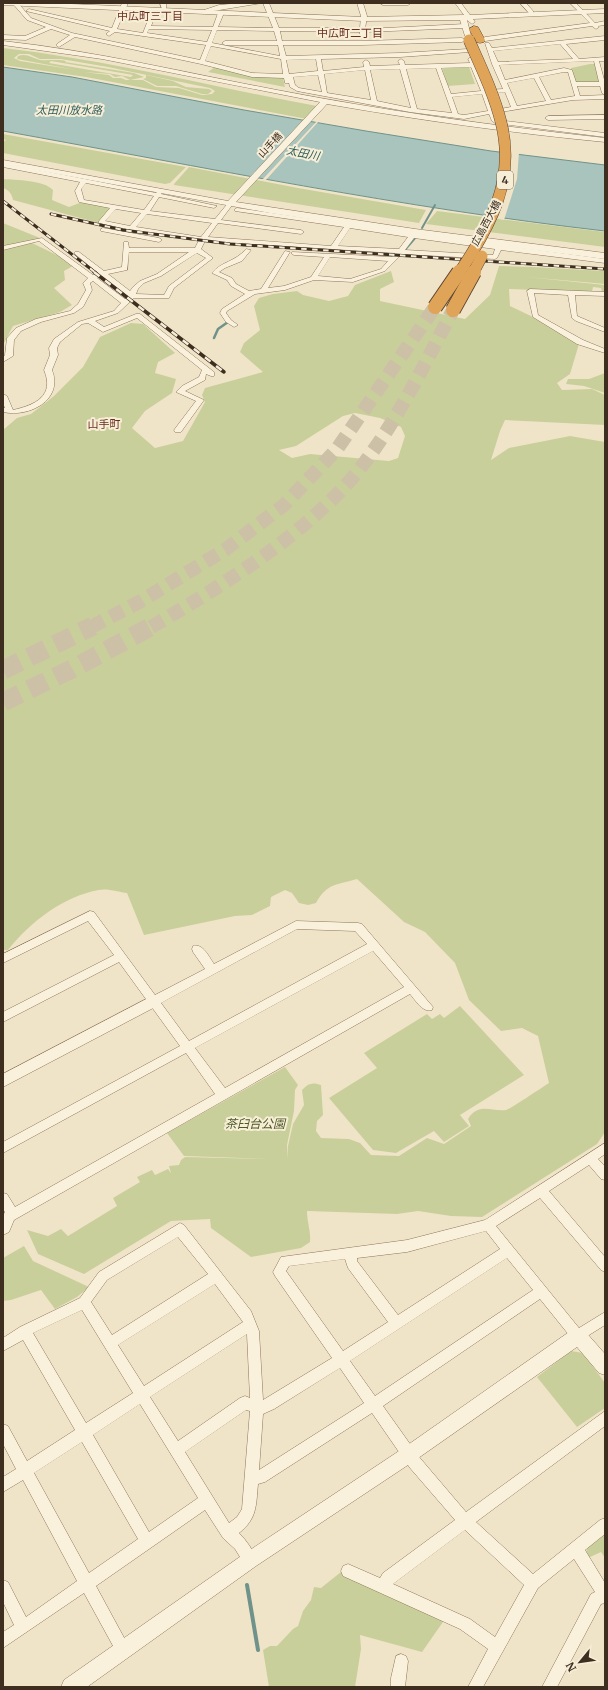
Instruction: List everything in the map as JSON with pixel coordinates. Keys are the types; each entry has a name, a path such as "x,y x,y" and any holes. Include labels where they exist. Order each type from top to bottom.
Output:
{"highway":[{"name":"広島西大橋","path":"435,307 483,233 502,193 506,177 507,160 504,134 498,110 471,38"},
{"name":"広島西大橋","path":"453,310 506,210 515,177 516,160 514,134 508,109 471,38"}],"street":[{"path":"52,3 124,6 155,10 364,17 466,17 605,10"},
{"path":"202,3 206,11"},
{"path":"206,11 219,7 259,3"},
{"path":"266,3 277,28 283,58 292,86 324,99 464,117 515,109 605,118"},
{"path":"360,3 364,17 362,43 374,102"},
{"path":"383,3 408,3"},
{"path":"458,3 466,17 471,38 473,65 495,121 605,135"},
{"path":"523,3 531,12"},
{"path":"573,3 605,38"},
{"path":"3,4 124,6 164,5 221,13 272,14"},
{"path":"16,4 27,13 114,30 209,44 283,58 400,55 471,38"},
{"path":"27,13 31,7 37,4"},
{"path":"99,41 114,30 124,6"},
{"path":"144,34 155,10"},
{"path":"466,17 531,12 581,11"},
{"path":"27,13 29,19 74,35 202,62 242,73 288,76 368,68 473,65"},
{"path":"202,62 221,13"},
{"path":"209,44 280,42 362,43 471,38 605,23"},
{"path":"4,39 26,38 51,27"},
{"path":"147,27 214,30 277,28 362,30 471,38 490,50 605,38"},
{"path":"3,31 4,39"},
{"path":"60,45 74,35"},
{"path":"4,39 324,99 484,127 605,140"},
{"path":"562,43 578,61"},
{"path":"514,48 518,53"},
{"path":"490,50 515,109"},
{"path":"400,55 415,110"},
{"path":"318,58 324,99"},
{"path":"523,58 527,63"},
{"path":"495,64 605,59"},
{"path":"596,60 605,105"},
{"path":"559,62 564,70"},
{"path":"438,66 455,115"},
{"path":"503,82 564,70 570,71 578,98"},
{"path":"536,76 549,102"},
{"path":"574,84 602,84"},
{"path":"448,96 508,90"},
{"path":"549,102 604,96"},
{"path":"324,99 374,102 415,110"},
{"name":"山手橋","path":"230,203 324,99"},
{"path":"544,111 549,102"},
{"path":"544,111 554,129"},
{"path":"3,163 85,180 469,243 605,261"},
{"path":"3,163 159,192 214,206"},
{"path":"85,180 78,187 81,201 215,222 301,232"},
{"path":"132,228 159,192"},
{"path":"6,411 27,409 41,403 50,389 52,380 48,370 54,355 53,348 57,341 80,323 116,312 132,296 135,288 142,282 159,275 199,244 230,203"},
{"path":"114,207 102,222 199,244 292,246 495,257 500,248"},
{"path":"237,210 348,226 605,256"},
{"path":"292,246 308,220"},
{"path":"333,248 348,226"},
{"path":"103,230 128,235 248,250 392,259"},
{"path":"234,325 223,316 224,310 249,294 285,288 314,278 351,281 359,279 383,270 400,252 414,233"},
{"path":"3,360 9,356 10,352 8,346 11,336 15,332 41,319 72,312 79,307 89,290 86,283 92,277 102,272 125,269 128,235"},
{"path":"3,248 40,239 125,303"},
{"path":"461,255 469,243"},
{"path":"126,250 174,252 199,244"},
{"path":"77,253 132,296 167,297 171,287 210,258 199,244"},
{"path":"248,250 242,259 233,264 222,267 215,273 230,279 233,285 249,294"},
{"path":"263,291 287,252"},
{"path":"314,278 328,255"},
{"path":"605,294 530,291 535,316 580,342 605,351"},
{"path":"571,292 574,317 578,320 605,330"},
{"path":"89,320 103,330 138,315 209,372 203,373 202,378 197,383 180,392 200,400 178,430"},
{"path":"3,396 9,408 6,411"},
{"path":"3,959 90,915 223,1095"},
{"path":"3,1081 296,925 358,927 428,1007"},
{"path":"3,1148 374,945"},
{"path":"197,949 212,970"},
{"path":"3,1017 120,956"},
{"path":"3,1229 5,1228 9,1216 412,988"},
{"path":"533,1582 464,1520 408,1455 279,1272 285,1261 407,1246 488,1225 605,1148"},
{"path":"590,1158 605,1175"},
{"path":"541,1190 605,1266"},
{"path":"3,1198 13,1214"},
{"path":"488,1225 605,1367"},
{"path":"3,1345 25,1331 84,1302 103,1276 180,1229 247,1315 253,1331 257,1405 248,1515 228,1533"},
{"path":"176,1450 245,1403 263,1407 269,1404 340,1360 508,1250"},
{"path":"349,1253 352,1264 396,1323"},
{"path":"110,1343 216,1276"},
{"path":"252,1477 260,1477 373,1405 541,1291"},
{"path":"84,1302 228,1533 240,1544 250,1560"},
{"path":"71,1687 250,1560 408,1455 605,1318"},
{"path":"3,1485 251,1324"},
{"path":"25,1331 147,1541"},
{"path":"383,1588 388,1578 464,1520 605,1418"},
{"path":"3,1432 123,1650"},
{"path":"3,1641 207,1500"},
{"path":"475,1687 533,1582 605,1525"},
{"path":"549,1687 596,1599 605,1596 576,1548"},
{"path":"348,1571 465,1624 497,1647"},
{"path":"3,1587 23,1627"},
{"path":"398,1687 401,1661"}],"green space":[{"path":"3,48 43,53 82,59 317,106 307,119 86,77 3,65","holes":["19,54 29,54 40,59 61,59 108,67 210,88 215,91 212,94 202,95 179,88 156,87 143,80 130,80 144,77 134,73 65,62 66,61 63,60 40,60 24,55 18,56 17,59 76,70 20,61 14,58","51,61 133,75 131,77 49,63","83,72 110,74 115,77 122,76 130,80 121,78 113,78 109,75"]},
{"path":"595,64 601,82 575,82 571,68"},
{"path":"215,67 244,75 283,78 285,87 208,72"},
{"path":"469,67 475,84 448,86 442,68"},
{"path":"146,75 173,81 186,87 209,89 212,91 208,94 202,94 176,86 157,86 143,79 146,78"},
{"path":"3,134 186,167 170,183 165,184 3,153 3,142 6,140 3,139"},
{"path":"189,167 298,188 426,210 419,223 174,185"},
{"path":"3,179 30,181 43,184 53,190 52,200 69,207 82,202 112,208 99,223 13,200 10,192 3,188"},
{"path":"437,211 605,232 605,247 426,224"},
{"path":"3,223 40,238 3,247"},
{"path":"32,243 65,259 73,266 64,271 65,280 54,288 72,305 60,312 13,326 3,345 3,250"},
{"name":"茶臼台公園","path":"499,266 605,271 605,284 527,277 605,285 605,292 602,292 601,288 593,287 592,292 509,289 510,306 533,317 579,344 570,374 557,383 562,390 592,389 605,395 605,425 505,420 491,460 509,448 570,436 605,442 605,1132 597,1144 482,1217 451,1216 418,1211 397,1214 307,1211 310,1242 301,1248 251,1257 211,1228 210,1219 171,1221 84,1274 38,1254 27,1230 48,1236 61,1229 68,1236 117,1206 113,1198 140,1182 137,1177 152,1170 155,1175 168,1169 171,1173 169,1166 179,1165 181,1160 185,1157 269,1159 184,1156 167,1133 285,1067 298,1085 295,1090 294,1111 287,1145 288,1159 288,1146 293,1124 304,1105 302,1090 311,1084 321,1085 323,1115 317,1121 316,1131 321,1138 349,1139 360,1143 371,1155 399,1156 427,1138 444,1144 471,1126 468,1119 476,1111 481,1109 506,1110 549,1083 538,1036 522,1028 501,1031 469,1000 455,963 425,932 404,922 357,879 329,888 320,896 316,903 308,905 299,903 292,893 285,890 271,897 270,906 252,915 235,916 144,935 127,893 99,890 86,893 61,904 37,920 8,950 3,950 3,430 17,418 31,414 54,396 83,367 100,337 131,323 143,324 175,353 158,362 155,373 176,379 172,393 145,411 132,428 155,448 183,441 205,402 202,395 205,388 263,372 240,352 244,343 260,330 254,306 259,298 273,294 297,291 303,295 329,301 348,296 355,285 391,271 394,282 380,289 380,301 465,319 490,295","holes":["355,413 380,418 401,427 405,436 398,458 389,461 310,454 292,458 279,450 296,446 343,416"]},
{"path":"605,373 605,393 584,386 566,384 568,379 589,379"},
{"path":"460,1006 524,1075 460,1115 469,1126 444,1142 434,1131 396,1153 373,1150 329,1098 377,1068 364,1053 427,1014 432,1019 440,1014 444,1018"},
{"path":"24,1246 33,1261 89,1287 77,1297 55,1309 41,1290 11,1300 3,1301 3,1258"},
{"path":"571,1351 583,1353 605,1383 605,1408 577,1427 537,1377"},
{"path":"605,1532 605,1558 601,1552 588,1558 586,1554 588,1546"},
{"path":"341,1572 366,1585 445,1619 422,1652 360,1635 361,1649 355,1687 269,1687 263,1650 270,1646 277,1646 293,1629 298,1626 303,1611 311,1600 314,1587 321,1588"}],"water":[{"name":"太田川放水路","path":"3,67 72,77 244,110 366,131 491,151 605,165 605,231 529,222 378,199 3,131"}],"pier":[{"path":"317,121 319,121 265,181 262,180"},
{"path":"502,150 519,152 517,179 504,220 488,217 496,201"}],"waterway":[{"path":"422,228 435,205"},
{"path":"404,251 416,237"},
{"path":"214,338 218,329 228,322"},
{"path":"247,1585 258,1650"}],"tunnel":[{"path":"92,627 141,601 226,549 284,505 337,449 435,307"},
{"path":"151,627 205,595 261,558 314,516 338,494 358,471 398,413 453,310"},
{"path":"3,702 72,669 152,626"},
{"path":"3,670 92,627"}],"railway":[{"path":"3,201 96,273"},
{"path":"51,214 123,230 230,244 605,269"},
{"path":"94,272 224,372"}],"district":[{"name":"中広町三丁目","path":"150,16"},
{"name":"中広町二丁目","path":"350,33"},
{"name":"山手町","path":"104,424"}],"water label":[{"name":"太田川","path":"303,153"}]}
